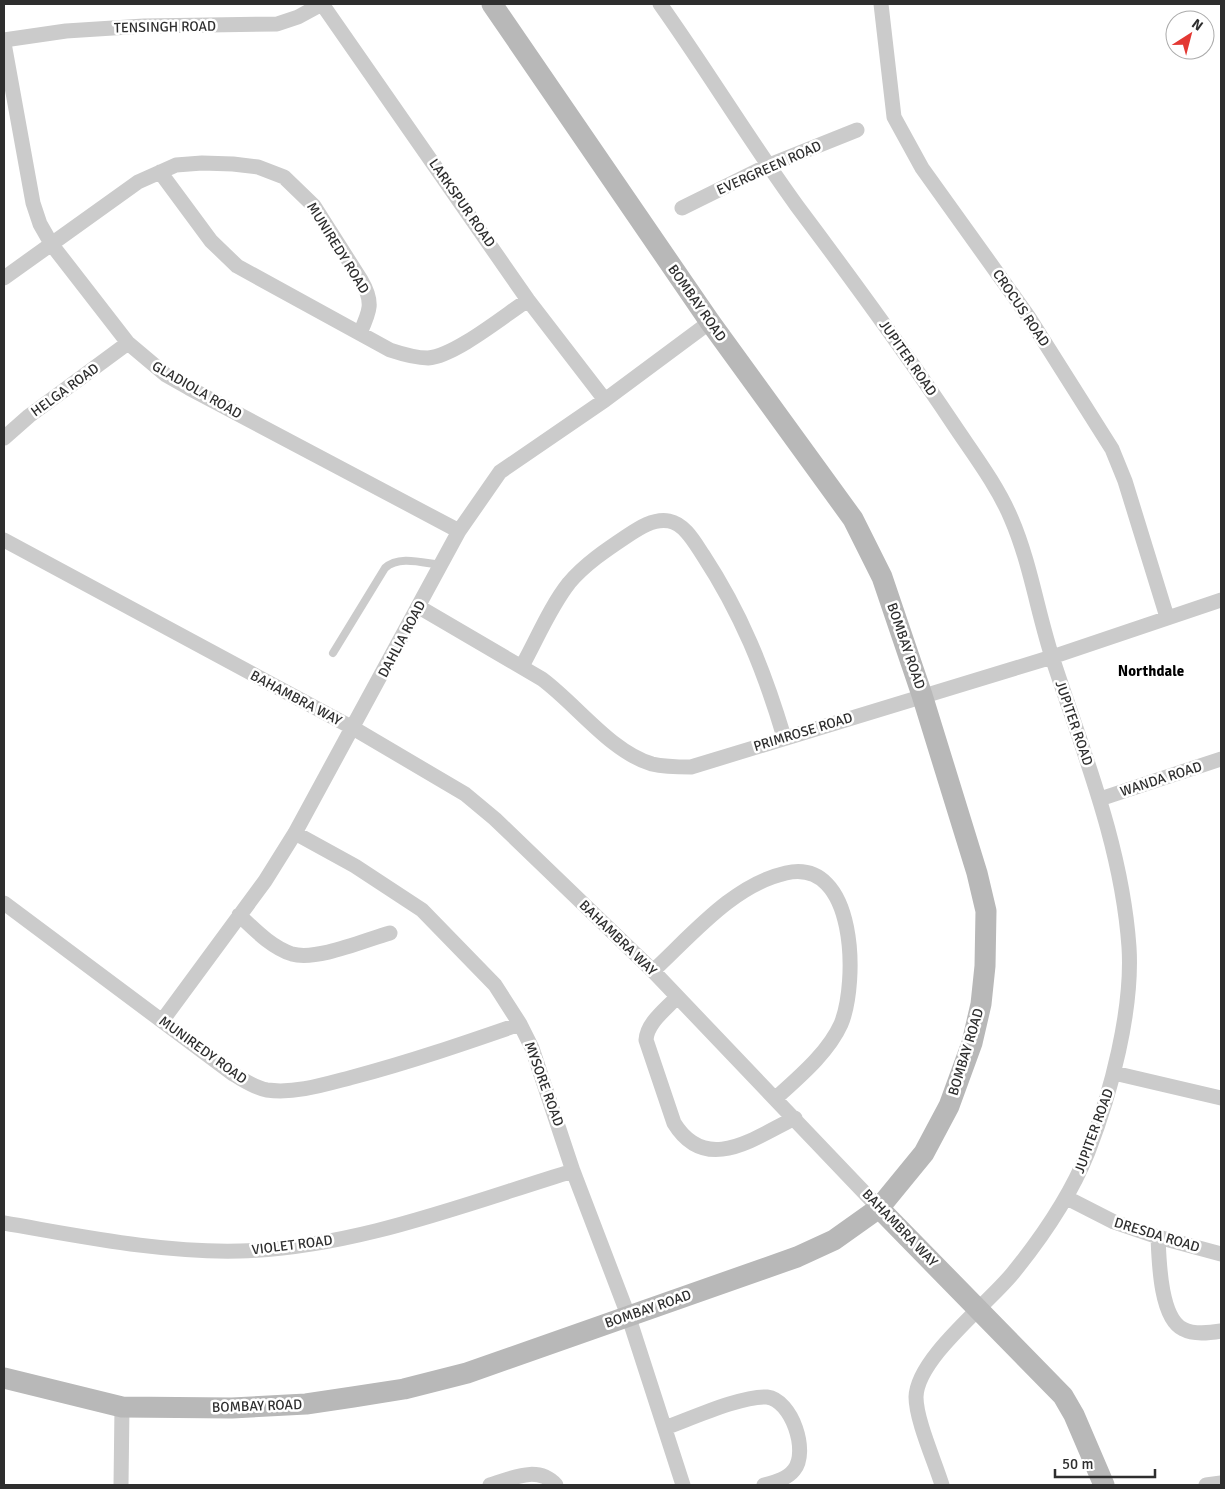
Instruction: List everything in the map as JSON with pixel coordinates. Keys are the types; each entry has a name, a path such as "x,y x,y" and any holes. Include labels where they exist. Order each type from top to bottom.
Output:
{"street":[{"name":"TENSINGH ROAD","path":"4,42 66,30 144,26 277,24 298,17 322,4"},
{"name":"LARKSPUR ROAD","path":"322,4 528,300 605,400"},
{"name":"BOMBAY ROAD","path":"4,1378 122,1407 232,1408 306,1404 404,1389 467,1373 628,1314 796,1257 834,1240 879,1208 924,1153 949,1106 972,1043 981,1004 985,966 986,911 982,892 922,695 882,577 853,519 710,322 492,4"},
{"name":"JUPITER ROAD","path":"660,4 767,166 876,312 993,484 1012,520 1052,657 1100,799 1115,850 1130,950 1128,993 1114,1073 1087,1154 1068,1198 1013,1274 937,1352 926,1366 916,1396 919,1413 942,1485"},
{"name":"CROCUS ROAD","path":"881,4 894,117 922,168 1028,316 1112,449 1125,480 1167,617"},
{"name":"GLADIOLA ROAD","path":"4,42 33,203 40,224 52,246 128,344 158,369 188,388 459,531"},
{"name":"EVERGREEN ROAD","path":"682,208 767,166 857,130"},
{"name":"MUNIREDY ROAD","path":"4,278 52,246 117,196 160,172 187,164 233,164 269,170 284,177 314,206 368,292 371,303 360,333"},
{"path":"160,172 211,241 237,266 360,333 403,354 427,358 439,356 462,344 528,300"},
{"name":"DAHLIA ROAD","path":"162,1021 239,915 295,833 459,531 500,472 605,400 710,322"},
{"name":"HELGA ROAD","path":"4,438 29,416 128,344"},
{"path":"522,666 568,584 580,570 636,530 650,523 669,521 679,526 691,537 739,614 759,660 784,737"},
{"name":"BAHAMBRA WAY","path":"4,540 353,728 465,794 494,819 652,971 676,998 776,1098 879,1208 1063,1396 1082,1432 1104,1485"},
{"name":"PRIMROSE ROAD","path":"419,607 522,666 561,693 610,739 635,756 652,764 691,767 784,737 1052,657 1221,600"},
{"name":"WANDA ROAD","path":"1100,799 1221,759"},
{"name":"MYSORE ROAD","path":"295,833 355,866 422,910 495,985 520,1024 536,1058 573,1171 628,1314 683,1485"},
{"path":"652,971 726,904 765,880 799,872 811,874 828,884 837,896 844,915 849,940 848,1004 840,1026 821,1053 776,1098"},
{"name":"MUNIREDY ROAD","path":"4,903 233,1074 246,1082 267,1090 289,1091 400,1065 520,1024"},
{"path":"239,915 268,941 294,954 332,951 390,933"},
{"path":"676,998 653,1022 646,1040 674,1123 680,1134 695,1146 714,1151 727,1149 795,1118"},
{"path":"1114,1073 1221,1098"},
{"name":"VIOLET ROAD","path":"4,1222 151,1246 239,1251 283,1248 356,1235 573,1171"},
{"name":"DRESDA ROAD","path":"1068,1198 1114,1222 1158,1238 1221,1254"},
{"path":"1158,1238 1160,1270 1170,1316 1183,1330 1194,1333 1221,1331"},
{"path":"665,1428 741,1401 767,1397 776,1400 792,1419 800,1446 799,1461 789,1476 764,1485"},
{"path":"121,1485 122,1407"},
{"path":"490,1485 534,1474 549,1478 556,1485"},
{"path":"1206,1485 1221,1483"}],"lane":[{"path":"333,653 385,568 391,562 398,560 441,566"}],"district":[{"name":"Northdale","path":"1151,671"}]}
